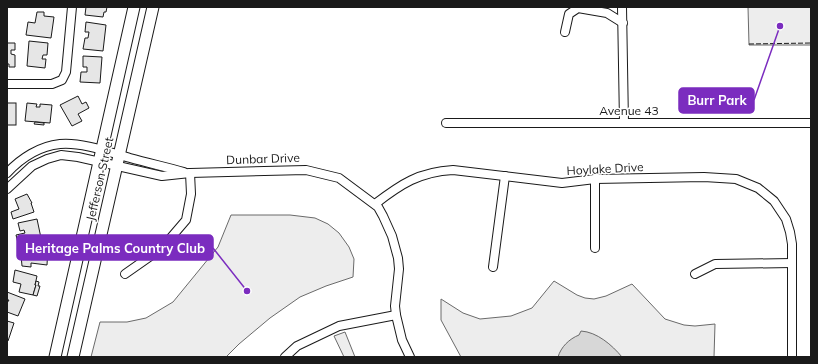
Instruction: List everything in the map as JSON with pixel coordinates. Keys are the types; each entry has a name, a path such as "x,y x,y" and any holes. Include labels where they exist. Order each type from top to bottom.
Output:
{"main road":[{"name":"Jefferson Street","path":"73,357 109,158 134,7"},
{"name":"Jefferson Street","path":"55,357 109,158 153,7"}],"street":[{"path":"7,84 52,84 62,80 66,72 72,7"},
{"path":"622,7 624,123"},
{"path":"565,32 569,14 578,8 607,12 622,23"},
{"name":"Avenue 43","path":"446,123 811,123"},
{"path":"7,172 26,156 59,144 70,144 109,158"},
{"path":"7,189 32,166 47,159 61,155 109,158"},
{"name":"Dunbar Drive","path":"109,158 162,176 190,173 306,170 339,178 375,204"},
{"name":"Hoylake Drive","path":"375,204 405,182 422,175 441,171 468,171 562,183 595,179 711,177 726,178 747,183 758,188 774,201 786,219 790,232 792,244 792,357"},
{"path":"125,274 162,248 186,220 191,194 190,173"},
{"path":"493,267 506,176"},
{"path":"595,179 595,248"},
{"path":"375,204 380,210 388,226 396,247 399,282 395,306 396,316 402,340 410,357"},
{"path":"695,274 715,264 792,264"},
{"path":"285,357 297,346 339,326 396,316"}],"shaded area":[{"path":"748,7 811,7 811,45 749,45"},
{"path":"231,215 290,215 315,218 328,224 339,233 349,247 354,259 353,277 300,297 270,318 226,357 91,357 100,322 127,322 146,318 173,302 218,247"},
{"path":"554,281 577,295 594,299 606,296 632,284 665,319 684,325 695,326 715,324 714,357 461,357 441,320 441,299 463,313 480,319 511,316 532,308"},
{"path":"581,331 593,334 604,340 622,357 558,357 566,344 579,335"},
{"path":"345,332 355,357 344,357 334,336"}],"building":[{"path":"86,7 107,7 103,17 85,15"},
{"path":"37,12 44,12 44,16 54,17 51,38 26,35 28,22 35,23"},
{"path":"86,22 106,25 103,51 83,49 85,38 88,38 89,32 85,32"},
{"path":"29,41 48,43 47,55 43,55 42,59 46,59 45,68 27,66"},
{"path":"7,43 15,43 15,50 11,50 11,54 15,55 15,67 9,67 9,64 7,64"},
{"path":"83,56 102,57 100,83 80,82 81,72 87,72 87,67 83,67"},
{"path":"78,96 82,104 86,102 89,108 78,114 82,121 72,126 60,105"},
{"path":"7,103 16,103 16,125 7,125"},
{"path":"27,103 37,104 36,107 40,107 40,104 52,105 50,123 25,121"},
{"path":"35,122 44,123 44,125 34,124"},
{"path":"27,194 32,203 34,212 13,219 11,212 19,209 15,199"},
{"path":"37,219 41,238 18,243 16,235 25,233 24,230 20,231 18,223"},
{"path":"23,245 48,247 47,265 31,263 31,267 22,266 21,255 28,256 28,251 23,251"},
{"path":"15,270 37,276 33,295 19,292 21,284 13,282"},
{"path":"36,281 39,282 38,286 40,286 37,296 33,295"},
{"path":"7,292 25,299 18,316 7,312 7,303 9,300 7,300"},
{"path":"7,321 14,323 8,341 7,341"}],"fence":[{"path":"749,44 811,43"}],"place":[{"name":"Burr Park","path":"780,26"},
{"name":"Heritage Palms Country Club","path":"247,291"}]}
